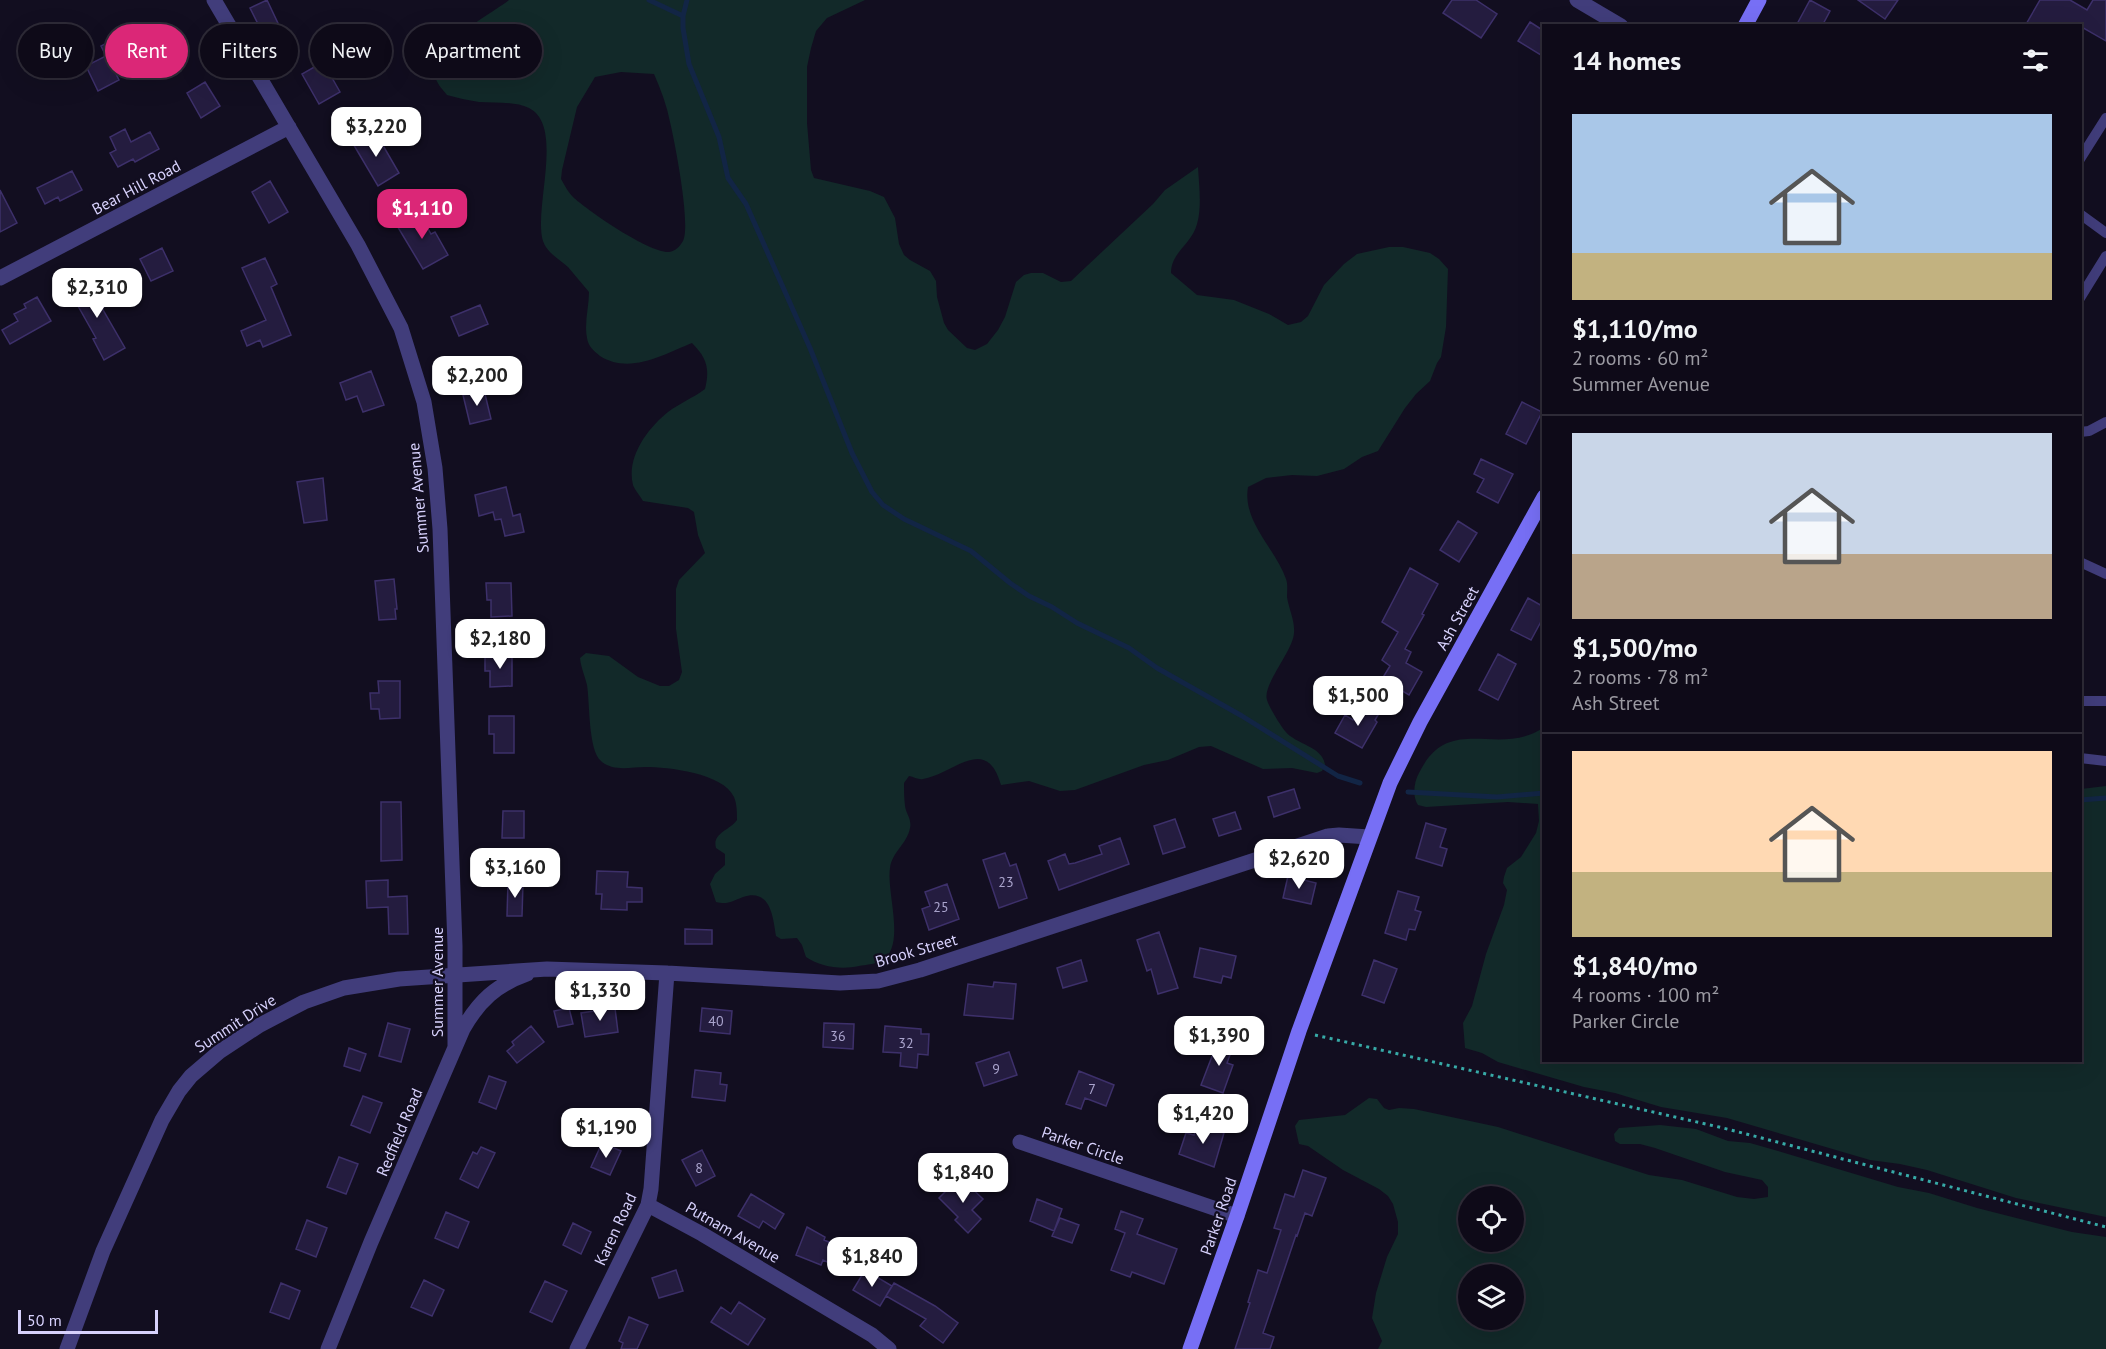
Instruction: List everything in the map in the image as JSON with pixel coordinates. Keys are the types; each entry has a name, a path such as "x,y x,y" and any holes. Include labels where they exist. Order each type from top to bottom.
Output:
{"street":[{"name":"Summer Avenue","path":"214,0 358,244 401,328 424,402 435,468 440,518 455,974 455,1046"},
{"path":"1577,0 1618,24"},
{"path":"1746,24 1759,0"},
{"name":"Bear Hill Road","path":"0,278 289,127"},
{"name":"Ash Street","path":"1289,1060 1390,783 1420,722 1542,501"},
{"name":"Brook Street","path":"455,974 547,969 667,973 816,983 878,981 920,970 1328,836 1369,837"},
{"name":"Redfield Road","path":"328,1349 371,1242 455,1046 472,1012 488,996 519,977 547,969"},
{"name":"Karen Road","path":"577,1349 648,1205 667,973"},
{"name":"Summit Drive","path":"68,1349 103,1251 145,1156 170,1105 191,1076 238,1039 290,1008 319,996 359,985 455,974"},
{"name":"Parker Road","path":"1190,1349 1289,1060"},
{"name":"Parker Circle","path":"1020,1142 1237,1216"},
{"name":"Putnam Avenue","path":"648,1205 702,1234 872,1335 889,1349"}],"lane":[{"path":"2082,156 2106,118"},
{"path":"2082,215 2106,233"},
{"path":"2082,295 2106,256"},
{"path":"2082,432 2090,431 2106,422"},
{"path":"2082,563 2106,574"},
{"path":"2082,701 2106,701"},
{"path":"2082,758 2106,761"}],"path":[{"path":"1299,1031 1719,1127 2106,1227"}],"green space":[{"path":"509,0 865,0 827,18 816,31 807,67 807,123 811,170 814,178 870,191 884,197 895,218 899,244 904,255 930,271 936,281 937,297 948,330 967,348 975,350 987,344 998,330 1005,317 1016,282 1024,275 1043,273 1061,282 1071,281 1165,190 1198,167 1199,217 1191,237 1174,259 1171,273 1197,295 1234,300 1269,314 1288,325 1301,322 1308,316 1324,285 1357,254 1389,247 1403,247 1430,253 1439,259 1448,269 1446,327 1441,357 1430,381 1405,408 1378,451 1362,457 1344,469 1317,476 1292,475 1266,478 1248,487 1250,512 1286,579 1287,597 1294,628 1289,649 1269,686 1267,700 1285,731 1314,750 1323,759 1325,765 1322,771 1317,773 1292,768 1263,769 1211,746 1199,747 1168,760 1144,765 1075,790 1060,791 1029,781 1001,785 995,770 987,761 978,759 923,779 909,776 904,783 904,791 910,828 890,868 894,919 893,944 889,954 873,964 838,968 806,957 797,938 781,939 776,936 772,913 760,897 752,895 727,903 716,902 710,884 715,874 725,865 725,854 716,848 715,843 719,835 737,820 734,797 719,782 694,773 655,767 617,768 601,761 594,747 587,685 580,658 586,653 609,656 638,677 660,686 669,686 679,680 682,672 676,629 676,589 679,580 705,553 698,535 694,512 688,508 643,501 633,485 632,474 640,444 653,426 668,412 705,389 706,364 692,343 647,361 623,364 600,356 589,343 586,321 589,292 568,267 550,252 543,241 541,227 547,150 545,132 540,118 529,108 517,104 479,102 447,95 436,79 542,78 542,24 474,24","holes":["621,72 654,74 664,98 678,165 685,219 683,241 678,248 669,252 648,246 606,222 574,198 561,179 577,107 595,77"]},
{"path":"1542,728 1542,1062 2082,1062 2082,789 2106,786 2106,1217 2016,1198 1927,1170 1870,1160 1727,1118 1661,1107 1615,1093 1584,1087 1498,1062 1482,1053 1465,1048 1463,1023 1472,1006 1486,954 1504,905 1507,890 1503,883 1504,877 1507,868 1521,857 1536,833 1539,821 1538,804 1508,802 1426,807 1418,805 1414,789 1419,773 1431,755 1445,744 1459,740 1508,739 1526,736"},
{"path":"1369,1098 1377,1099 1384,1108 1389,1110 1414,1109 1498,1127 1649,1175 1682,1180 1737,1197 1754,1199 1768,1197 1768,1187 1762,1180 1725,1172 1640,1144 1620,1144 1615,1141 1614,1134 1619,1128 1660,1125 1696,1129 1728,1141 1750,1143 1977,1208 2072,1232 2106,1237 2106,1349 1378,1349 1382,1341 1372,1318 1376,1293 1387,1257 1398,1234 1398,1222 1393,1204 1388,1196 1379,1189 1343,1170 1308,1146 1299,1144 1295,1126 1299,1120 1345,1115"}],"building":[{"path":"267,0 278,24 258,24 250,8"},
{"path":"1452,0 1476,0 1497,14 1481,38 1443,13"},
{"path":"1810,0 1830,11 1823,24 1797,24"},
{"path":"1858,0 1898,0 1885,19"},
{"path":"2040,0 2070,0 2087,10 2093,0 2106,0 2106,41 2082,27 2082,24 2026,24"},
{"path":"1530,22 1542,30 1542,56 1518,41"},
{"path":"105,56 105,78 118,78 119,80 98,91 92,78 93,62"},
{"path":"310,69 310,78 332,78 340,92 319,104 302,74"},
{"path":"205,82 220,106 201,118 187,93"},
{"path":"125,129 131,142 150,132 159,149 135,162 133,159 118,167 110,153 116,150 110,137"},
{"path":"374,130 399,173 378,186 352,142"},
{"path":"72,171 82,190 60,201 58,197 45,204 37,188"},
{"path":"270,181 288,212 269,223 252,192"},
{"path":"0,190 17,223 0,232"},
{"path":"418,211 431,234 435,232 448,255 423,269 396,224"},
{"path":"162,248 173,271 151,281 140,259"},
{"path":"265,258 277,284 271,287 291,335 263,347 260,340 247,346 241,331 266,320 242,268"},
{"path":"90,278 106,306 102,308 125,348 104,360 93,339 96,338 69,290"},
{"path":"37,297 51,321 10,344 2,330 18,321 14,314 26,308 24,304"},
{"path":"480,305 488,324 459,336 451,317"},
{"path":"371,371 384,405 363,412 357,396 346,400 340,383"},
{"path":"484,390 491,419 470,424 463,395"},
{"path":"1522,402 1542,412 1526,444 1506,434"},
{"path":"1481,459 1513,474 1498,503 1477,492 1484,479 1474,474"},
{"path":"323,478 327,520 304,523 297,482"},
{"path":"506,487 513,516 520,514 524,532 505,536 501,519 495,520 493,512 479,516 475,495"},
{"path":"1458,521 1477,533 1459,562 1440,550"},
{"path":"1410,568 1438,584 1405,649 1411,652 1406,663 1422,672 1409,695 1382,679 1390,666 1382,660 1398,632 1382,622"},
{"path":"394,579 396,619 379,620 375,581"},
{"path":"486,583 511,583 512,616 491,617 491,600 487,600"},
{"path":"1528,598 1542,606 1542,620 1531,640 1511,630"},
{"path":"1498,654 1516,664 1498,700 1479,690"},
{"path":"485,655 512,655 512,686 490,687 490,671 485,671"},
{"path":"378,681 400,681 400,718 380,719 379,709 371,709 370,693 379,693"},
{"path":"1362,706 1378,715 1375,720 1377,722 1362,748 1335,733 1345,715 1353,720"},
{"path":"489,716 514,716 514,753 494,753 494,734 489,734"},
{"path":"1294,789 1300,808 1274,817 1268,797"},
{"path":"381,802 401,802 402,860 381,861"},
{"path":"503,811 524,811 524,838 502,838"},
{"path":"1235,812 1241,829 1219,836 1213,819"},
{"path":"1175,819 1185,847 1163,854 1154,826"},
{"path":"1426,823 1446,829 1440,847 1447,849 1442,866 1416,858"},
{"path":"1120,838 1129,864 1059,890 1048,861 1065,854 1069,864 1075,863 1102,854 1099,846"},
{"path":"1005,853 1010,866 1016,864 1027,898 999,908 983,860"},
{"path":"597,871 628,872 627,887 642,888 642,902 627,902 627,910 601,909 602,894 596,894"},
{"path":"1288,876 1316,883 1311,904 1283,898"},
{"path":"388,880 388,897 407,896 408,934 389,934 388,907 367,908 366,881"},
{"path":"508,882 523,883 522,916 507,916"},
{"path":"947,884 959,919 929,930 922,909 930,906 925,892"},
{"path":"1398,891 1419,897 1415,910 1421,912 1415,930 1409,929 1406,940 1385,933"},
{"path":"685,929 712,930 712,944 685,944"},
{"path":"1159,932 1178,988 1158,994 1151,969 1147,971 1137,940"},
{"path":"1200,948 1236,956 1231,978 1223,976 1221,983 1194,977"},
{"path":"1081,960 1087,981 1063,988 1057,968"},
{"path":"1374,960 1397,969 1384,1003 1362,995"},
{"path":"994,982 1016,984 1013,1019 964,1015 968,984 993,987"},
{"path":"569,1008 573,1024 558,1027 554,1011"},
{"path":"615,1008 618,1032 585,1037 581,1013"},
{"path":"702,1008 732,1011 730,1034 700,1031"},
{"path":"388,1023 410,1029 401,1062 379,1056"},
{"path":"824,1023 854,1024 853,1049 823,1047"},
{"path":"531,1026 544,1042 517,1063 507,1051 514,1045 512,1042"},
{"path":"885,1026 921,1029 921,1034 929,1034 928,1055 918,1054 917,1068 900,1066 901,1053 883,1052"},
{"path":"1219,1038 1234,1044 1227,1063 1233,1065 1223,1093 1201,1085"},
{"path":"349,1048 366,1054 360,1071 344,1066"},
{"path":"1009,1052 1017,1075 984,1086 976,1063"},
{"path":"695,1070 721,1073 720,1084 727,1085 725,1101 692,1097"},
{"path":"1079,1071 1114,1085 1106,1106 1085,1098 1081,1109 1066,1104"},
{"path":"489,1076 506,1082 496,1109 479,1102"},
{"path":"363,1096 382,1103 370,1133 351,1125"},
{"path":"1198,1123 1224,1133 1214,1167 1179,1154 1186,1133 1194,1135"},
{"path":"602,1143 621,1151 610,1175 591,1167"},
{"path":"481,1147 495,1153 478,1188 460,1179 473,1152 477,1154"},
{"path":"702,1150 715,1176 696,1186 682,1160"},
{"path":"339,1157 358,1164 346,1194 327,1187"},
{"path":"1303,1170 1326,1178 1312,1216 1305,1213 1296,1235 1263,1333 1274,1337 1270,1349 1235,1349 1258,1270 1267,1273 1281,1230 1274,1228 1285,1194 1294,1197"},
{"path":"960,1177 983,1199 972,1210 981,1219 968,1233 955,1220 958,1217 939,1198"},
{"path":"751,1194 784,1214 775,1229 763,1221 759,1228 738,1216"},
{"path":"1037,1199 1062,1209 1054,1231 1030,1221"},
{"path":"1121,1211 1143,1219 1137,1234 1177,1249 1164,1284 1132,1272 1130,1277 1111,1270 1125,1233 1115,1229"},
{"path":"446,1212 469,1222 458,1248 435,1238"},
{"path":"1060,1218 1079,1225 1072,1243 1052,1236"},
{"path":"307,1220 327,1228 316,1257 296,1249"},
{"path":"573,1223 591,1232 581,1254 563,1245"},
{"path":"807,1227 825,1237 824,1240 846,1249 838,1267 823,1260 821,1265 796,1255"},
{"path":"676,1270 683,1291 659,1298 652,1278"},
{"path":"865,1270 892,1286 880,1306 853,1290"},
{"path":"424,1280 444,1290 432,1316 411,1307"},
{"path":"545,1281 567,1291 552,1322 530,1312"},
{"path":"281,1283 300,1291 289,1319 270,1312"},
{"path":"894,1283 935,1306 958,1323 943,1343 920,1326 926,1319 886,1296"},
{"path":"739,1302 765,1319 748,1345 711,1322 721,1307 731,1314"},
{"path":"629,1317 648,1325 637,1349 621,1349 623,1343 619,1341"}],"waterway":[{"path":"649,0 683,16"},
{"path":"687,0 683,28 689,64 719,137 728,178 746,204 810,348 852,453 872,492 883,505 904,519 971,551 1029,596 1077,623 1129,648 1157,668 1242,716 1338,776 1360,783"},
{"path":"1408,792 1497,797 1542,793"},
{"path":"2082,800 2106,798"}]}
